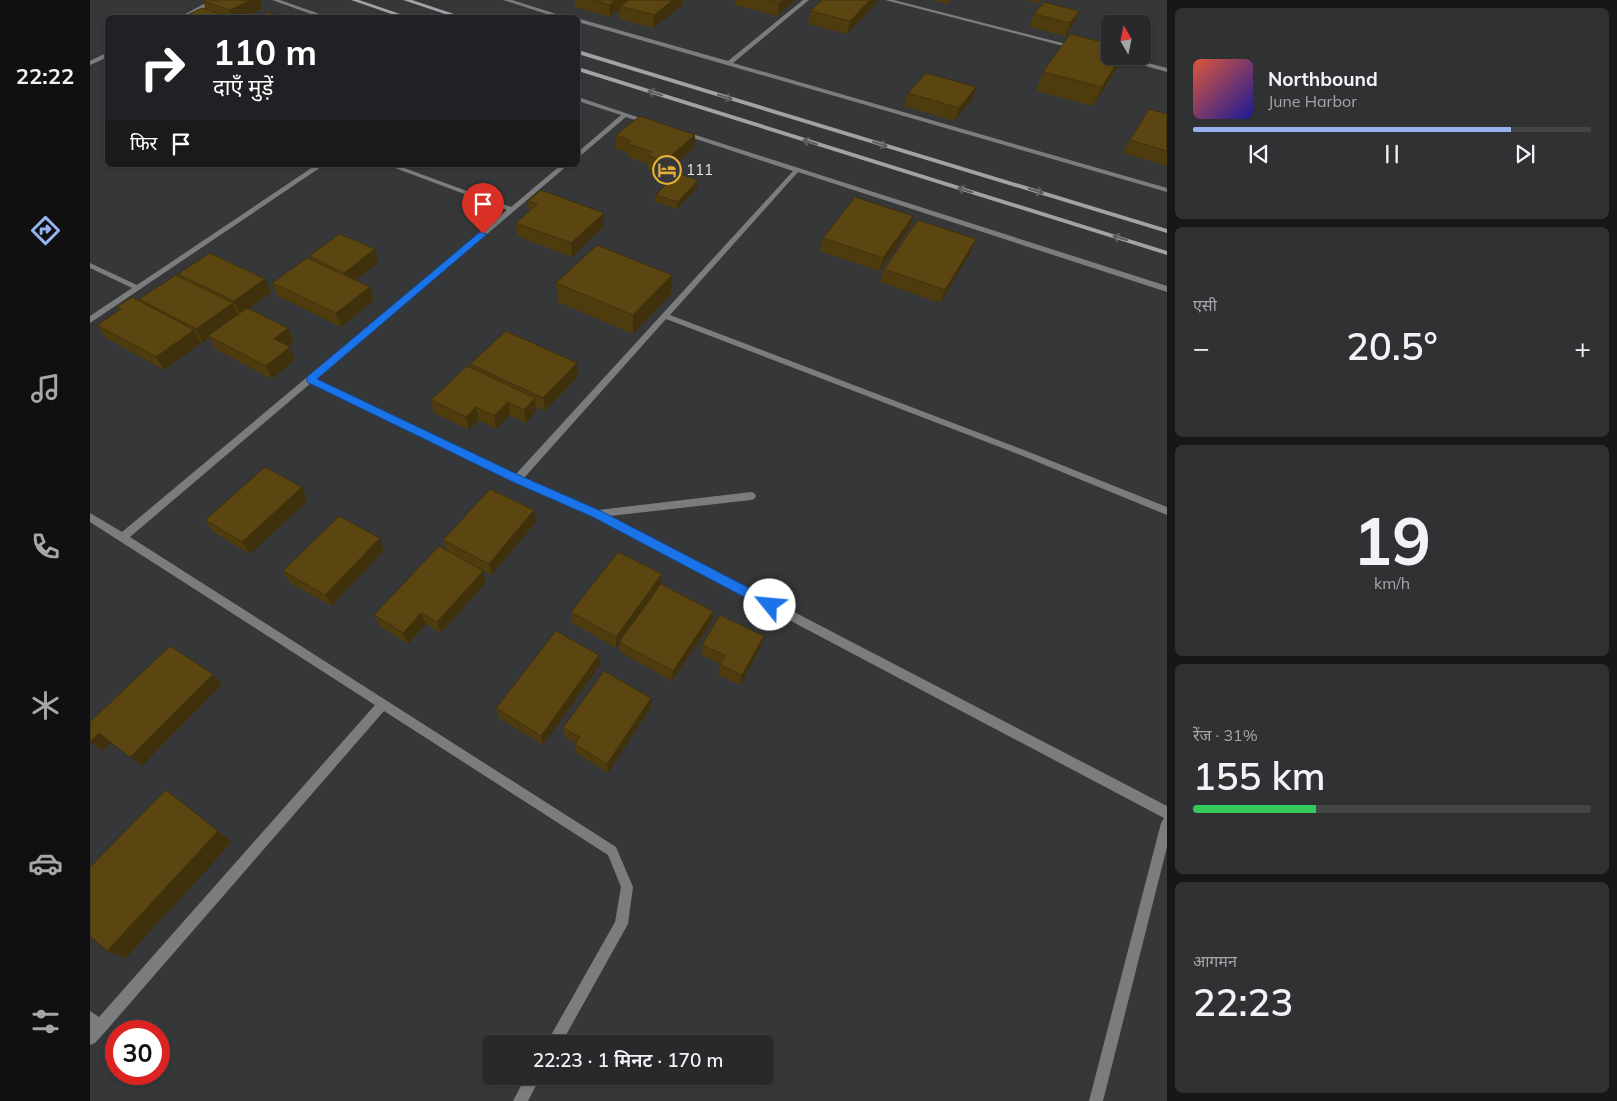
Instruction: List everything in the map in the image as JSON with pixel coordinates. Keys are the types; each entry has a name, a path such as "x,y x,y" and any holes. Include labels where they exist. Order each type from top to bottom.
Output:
{"main road":[{"path":"354,0 401,15"},
{"path":"406,0 455,15"},
{"path":"438,15 444,11"},
{"path":"580,53 1167,231"},
{"path":"580,70 1167,253"}],"street":[{"path":"186,15 215,0"},
{"path":"276,0 320,15"},
{"path":"506,0 557,15"},
{"path":"728,64 806,0"},
{"path":"888,0 1081,48"},
{"path":"580,21 1167,190"},
{"path":"90,63 105,56"},
{"path":"100,58 105,60"},
{"path":"1148,65 1167,70"},
{"path":"580,100 662,126"},
{"path":"580,153 625,115"},
{"path":"671,129 1167,289"},
{"path":"90,320 318,167"},
{"path":"395,167 512,210"},
{"path":"122,538 563,167"},
{"path":"517,479 797,170"},
{"path":"90,264 136,288"},
{"path":"665,316 1021,452 1167,511"},
{"path":"310,379 517,479 597,514 1167,813"},
{"path":"597,514 751,496"},
{"path":"90,517 612,851 627,887 621,924 558,1035"},
{"path":"90,1038 95,1023 382,705"},
{"path":"1096,1101 1167,823"},
{"path":"520,1101 529,1085"}],"building":[{"path":"251,0 230,10 203,1"},
{"path":"594,0 616,0 609,5"},
{"path":"629,0 673,0 654,15 620,6"},
{"path":"765,0 783,0 779,3"},
{"path":"822,0 870,0 850,21 810,11"},
{"path":"1044,2 1079,11 1070,23 1034,14"},
{"path":"202,8 223,15 191,15 189,14"},
{"path":"268,12 278,15 262,15"},
{"path":"1070,34 1101,42 1101,65 1115,65 1102,87 1043,72"},
{"path":"926,73 976,87 959,108 908,93"},
{"path":"1149,109 1167,114 1167,151 1130,140"},
{"path":"640,116 695,135 665,161 648,156 652,152 628,144 631,141 616,135"},
{"path":"677,173 698,180 678,202 656,195"},
{"path":"541,190 604,213 571,243 516,223 537,204 528,201"},
{"path":"855,197 913,216 883,258 823,238"},
{"path":"918,220 976,239 945,290 884,269"},
{"path":"340,234 375,249 344,273 309,256"},
{"path":"597,245 672,275 633,315 556,283"},
{"path":"210,253 265,279 234,301 178,274"},
{"path":"307,258 370,287 336,313 272,283"},
{"path":"176,275 233,303 196,329 139,299"},
{"path":"132,297 194,330 156,357 97,325 121,309 117,307"},
{"path":"247,308 288,328 274,339 290,347 266,366 208,336"},
{"path":"506,331 577,363 543,398 470,364"},
{"path":"467,366 535,398 524,410 508,402 494,416 476,407 466,417 431,400"},
{"path":"265,467 302,487 242,542 205,520"},
{"path":"490,489 534,510 489,564 443,540"},
{"path":"339,516 380,538 325,595 283,571"},
{"path":"439,546 483,571 437,622 421,613 403,633 374,615"},
{"path":"618,552 662,574 616,637 571,612"},
{"path":"661,584 713,611 673,671 619,642"},
{"path":"720,615 764,636 742,675 720,665 725,655 702,645"},
{"path":"556,631 599,655 541,736 496,708"},
{"path":"170,646 213,674 130,757 99,733 90,742 90,722"},
{"path":"604,671 651,698 607,764 575,744 580,737 563,728"},
{"path":"166,790 218,831 107,951 90,936 90,867"}],"place":[{"name":"111","path":"667,170"}],"route":[{"path":"483,234 310,379 517,479 597,514 770,605"}]}
